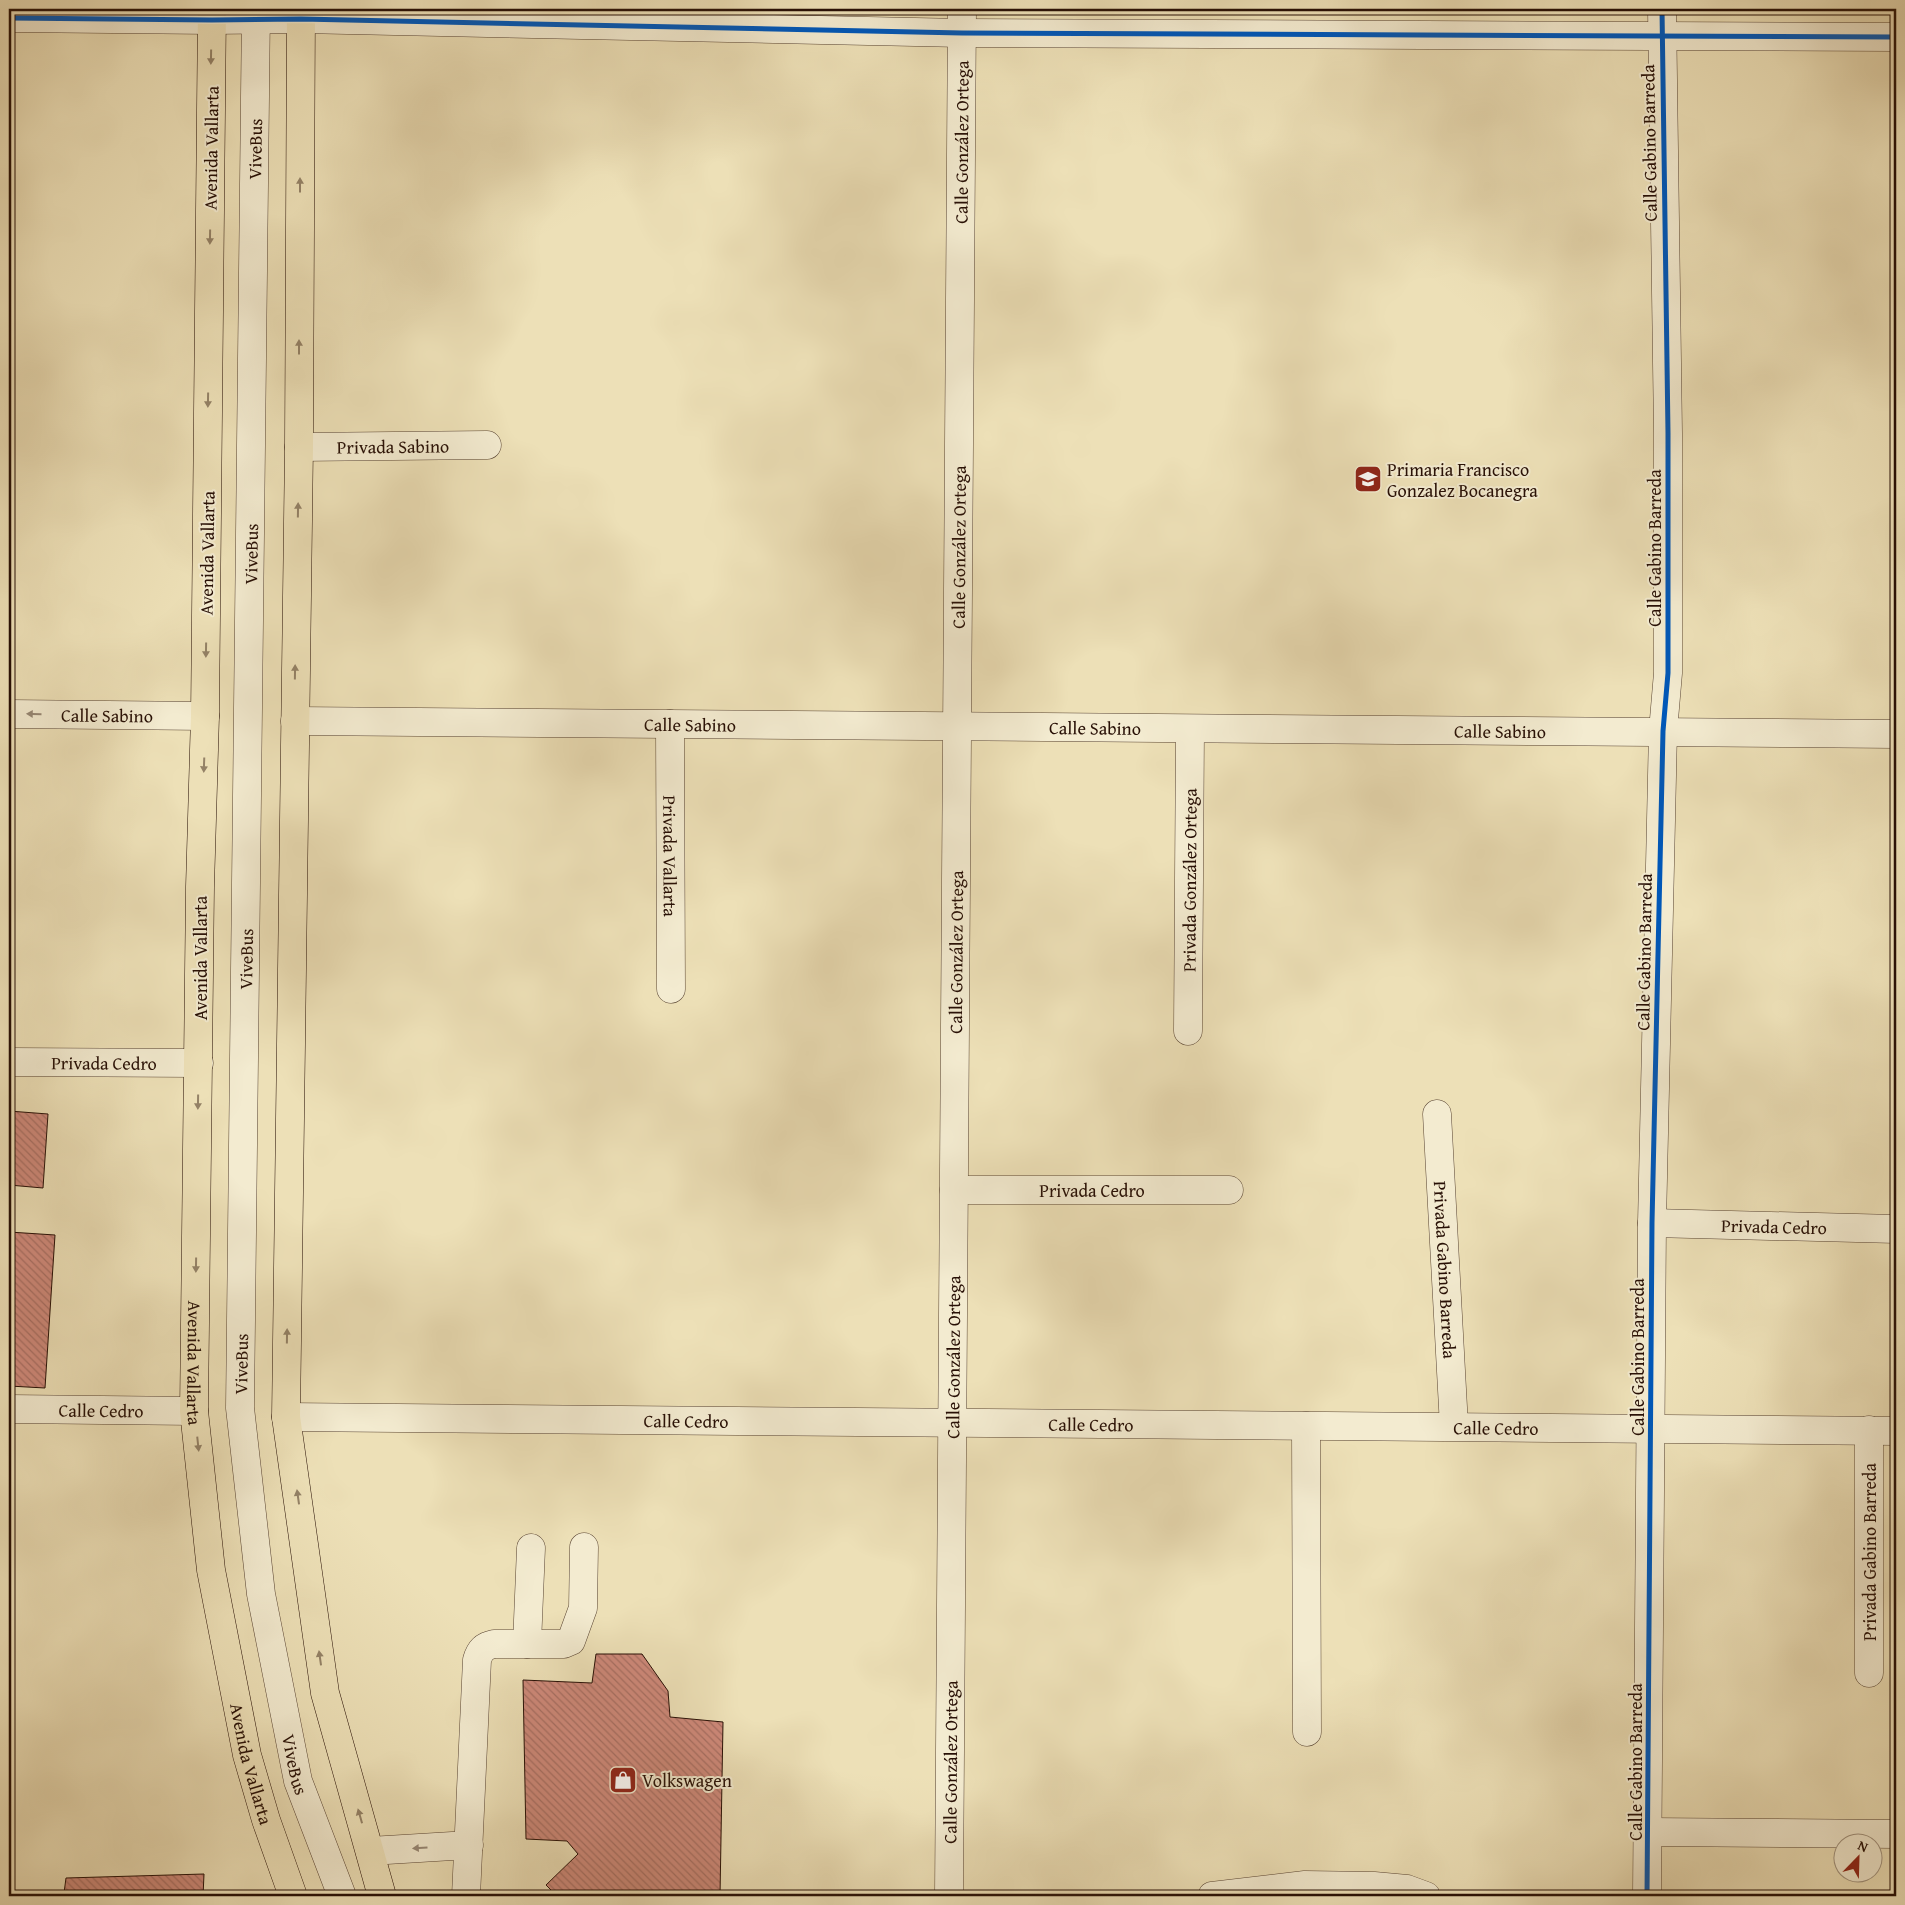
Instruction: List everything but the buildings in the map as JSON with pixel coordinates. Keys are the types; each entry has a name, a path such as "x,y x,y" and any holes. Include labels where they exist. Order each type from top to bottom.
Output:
{"main road":[{"path":"301,14 299,446 286,1417 325,1693 382,1896"},
{"name":"Avenida Vallarta","path":"212,15 206,716 200,887 194,1411 212,1570 247,1755 266,1820 292,1896"}],"street":[{"name":"Calle Gabino Barreda","path":"1647,1896 1652,1223 1663,731 1668,673 1668,433 1662,9"},
{"path":"9,18 256,13 962,21 1661,37 1896,37"},
{"name":"ViveBus","path":"256,13 240,1408 261,1594 298,1781 342,1896"},
{"name":"Calle González Ortega","path":"949,1896 962,21"},
{"name":"Privada Sabino","path":"299,446 487,445"},
{"name":"Calle Sabino","path":"9,714 206,716"},
{"name":"Calle Sabino","path":"294,721 1896,734"},
{"name":"Privada Vallarta","path":"670,724 671,989"},
{"name":"Privada González Ortega","path":"1188,1031 1190,729"},
{"name":"Privada Cedro","path":"9,1062 199,1063"},
{"name":"Privada Gabino Barreda","path":"1437,1114 1454,1426"},
{"name":"Privada Cedro","path":"954,1190 1229,1190"},
{"name":"Privada Cedro","path":"1652,1223 1896,1229"},
{"name":"Calle Cedro","path":"9,1409 194,1411"},
{"name":"Calle Cedro","path":"286,1417 1896,1430"},
{"path":"1306,1426 1306,1732"},
{"name":"Privada Gabino Barreda","path":"1869,1430 1869,1673"},
{"path":"466,1896 477,1660 481,1649 487,1645 564,1644 572,1641 583,1608 584,1547"},
{"path":"527,1644 531,1548"},
{"path":"1648,1832 1896,1834"},
{"path":"370,1851 468,1844"},
{"path":"1212,1896 1306,1885 1390,1887 1407,1889 1426,1896"}],"cycle path":[{"path":"1647,1896 1652,1223 1663,731 1668,673 1668,433 1662,9"},
{"path":"9,18 301,19 962,33 1896,37"}],"place":[{"name":"Primaria Francisco Gonzalez Bocanegra","path":"1368,479"},
{"name":"Volkswagen","path":"623,1780"}]}
